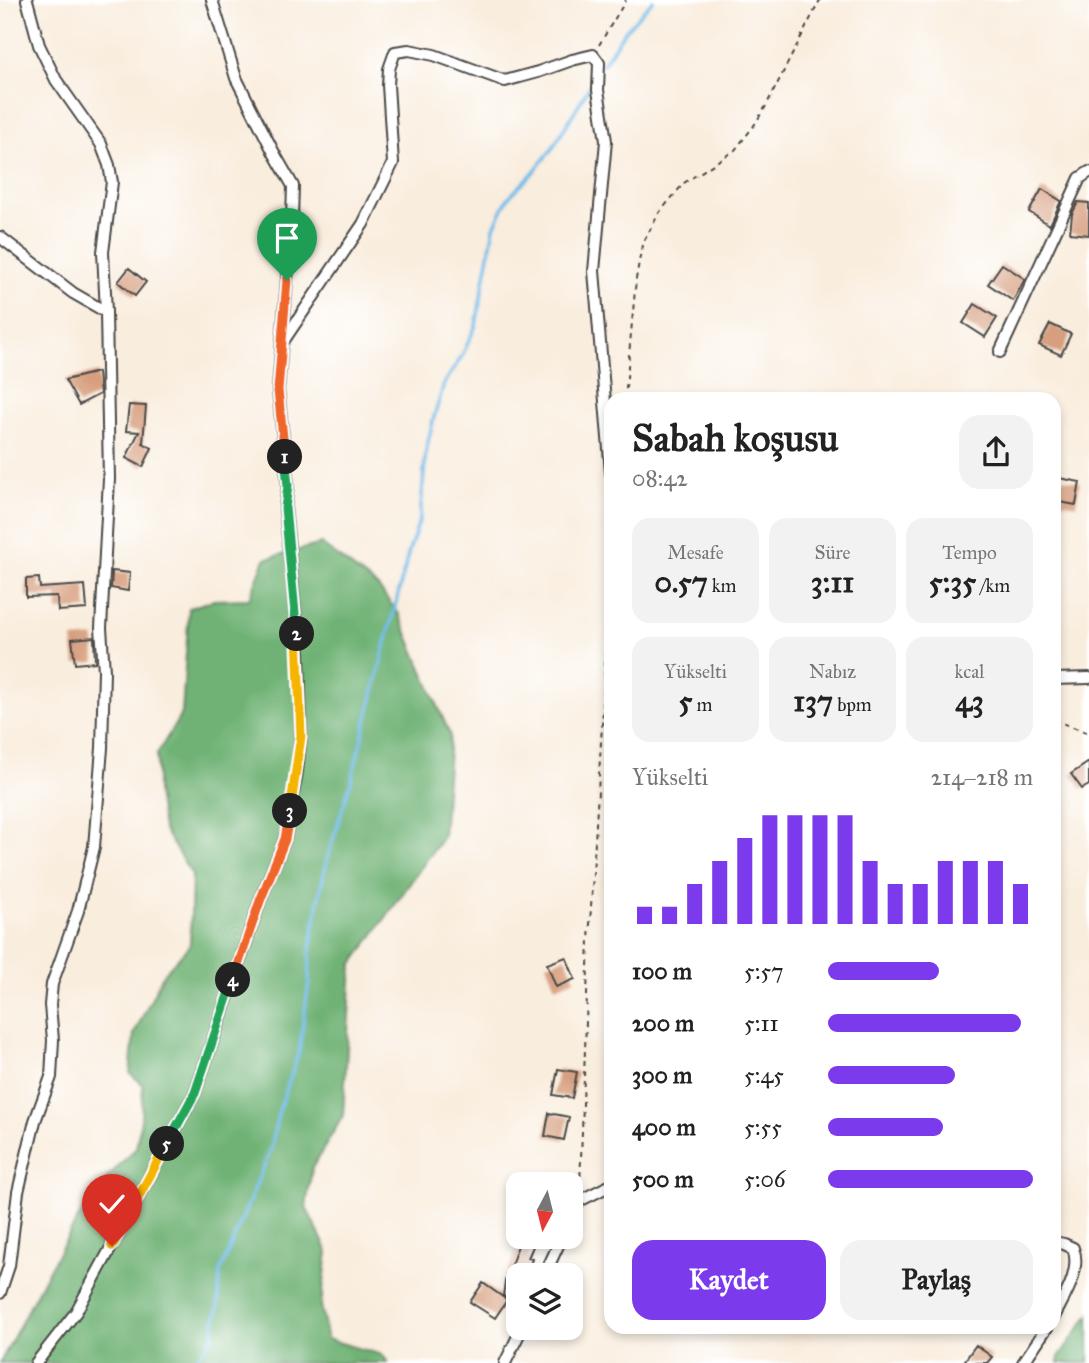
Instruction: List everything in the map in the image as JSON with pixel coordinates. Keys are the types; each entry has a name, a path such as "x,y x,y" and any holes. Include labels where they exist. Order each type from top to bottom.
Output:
{"street":[{"path":"0,1293 9,1266 18,1192 34,1121 51,1077 52,984 78,911 94,847 102,748 104,671 101,628 109,479 103,252 112,182 109,164 101,144 56,80 39,46 27,0"},
{"path":"36,1363 76,1312 195,1093 260,901 285,839 297,772 301,736 299,650 285,508 288,486 278,390 293,186 236,78 212,0"},
{"path":"283,341 363,224 393,163 388,85 389,69 395,52 409,50 433,55 505,80 593,55 599,62 598,90 606,141 594,271 604,392"},
{"path":"1000,352 1080,178 1089,172"},
{"path":"0,237 73,293 106,312"},
{"path":"1061,679 1089,678"},
{"path":"583,1199 604,1188"},
{"path":"1061,1243 1073,1248 1076,1255 1072,1281 1061,1303"},
{"path":"1023,1363 1043,1334"},
{"path":"505,1363 516,1340"}],"path":[{"path":"593,55 626,0"},
{"path":"626,392 636,279 642,245 659,213 684,183 735,150 753,127 820,0"},
{"path":"580,1172 589,940 604,698"},
{"path":"1061,723 1089,733"}],"green space":[{"path":"321,544 377,586 399,614 450,735 443,837 352,965 343,1116 312,1168 306,1207 328,1252 321,1305 327,1339 383,1355 388,1363 0,1363 93,1192 136,1148 143,1085 130,1073 134,1034 164,973 190,945 192,875 163,829 157,794 157,754 182,713 189,608 214,600 249,599 265,559"},
{"path":"1089,1315 1089,1363 1058,1363 1059,1357"}],"building":[{"path":"1042,189 1061,201 1050,225 1029,212"},
{"path":"1078,202 1089,203 1089,235 1070,233 1072,214"},
{"path":"1002,264 1025,279 1013,301 988,284"},
{"path":"129,268 146,282 135,296 118,282"},
{"path":"975,304 997,318 985,337 963,323"},
{"path":"1050,324 1071,334 1061,355 1039,345"},
{"path":"98,372 100,394 79,405 65,380"},
{"path":"129,405 146,406 143,443 152,448 143,467 126,458 139,432 126,431"},
{"path":"1061,478 1080,482 1076,505 1061,502"},
{"path":"112,571 130,573 128,591 111,588"},
{"path":"39,578 40,588 85,585 87,609 58,611 57,596 26,597 26,579"},
{"path":"94,637 95,662 75,664 72,639"},
{"path":"1089,762 1089,785 1082,789 1071,774"},
{"path":"566,957 575,979 556,987 547,964"},
{"path":"558,1069 577,1072 572,1098 553,1095"},
{"path":"549,1113 569,1117 564,1140 545,1136"},
{"path":"516,1250 531,1250 528,1258 532,1259 531,1263 512,1263"},
{"path":"506,1275 506,1297 503,1296"},
{"path":"483,1283 506,1299 495,1318 470,1302"},
{"path":"976,1345 992,1357 987,1363 963,1363"}],"waterway":[{"path":"603,64 624,32 653,0"},
{"path":"193,1363 212,1338 218,1307 220,1272 271,1149 278,1114 299,1052 309,982 310,950 321,887 420,518 426,450 444,384 462,356 476,325 494,227 508,198 552,149 595,77"}],"route":[{"path":"112,1246 195,1093 260,901 285,839 301,736 299,650 285,508 288,486 278,390 287,280"}]}
